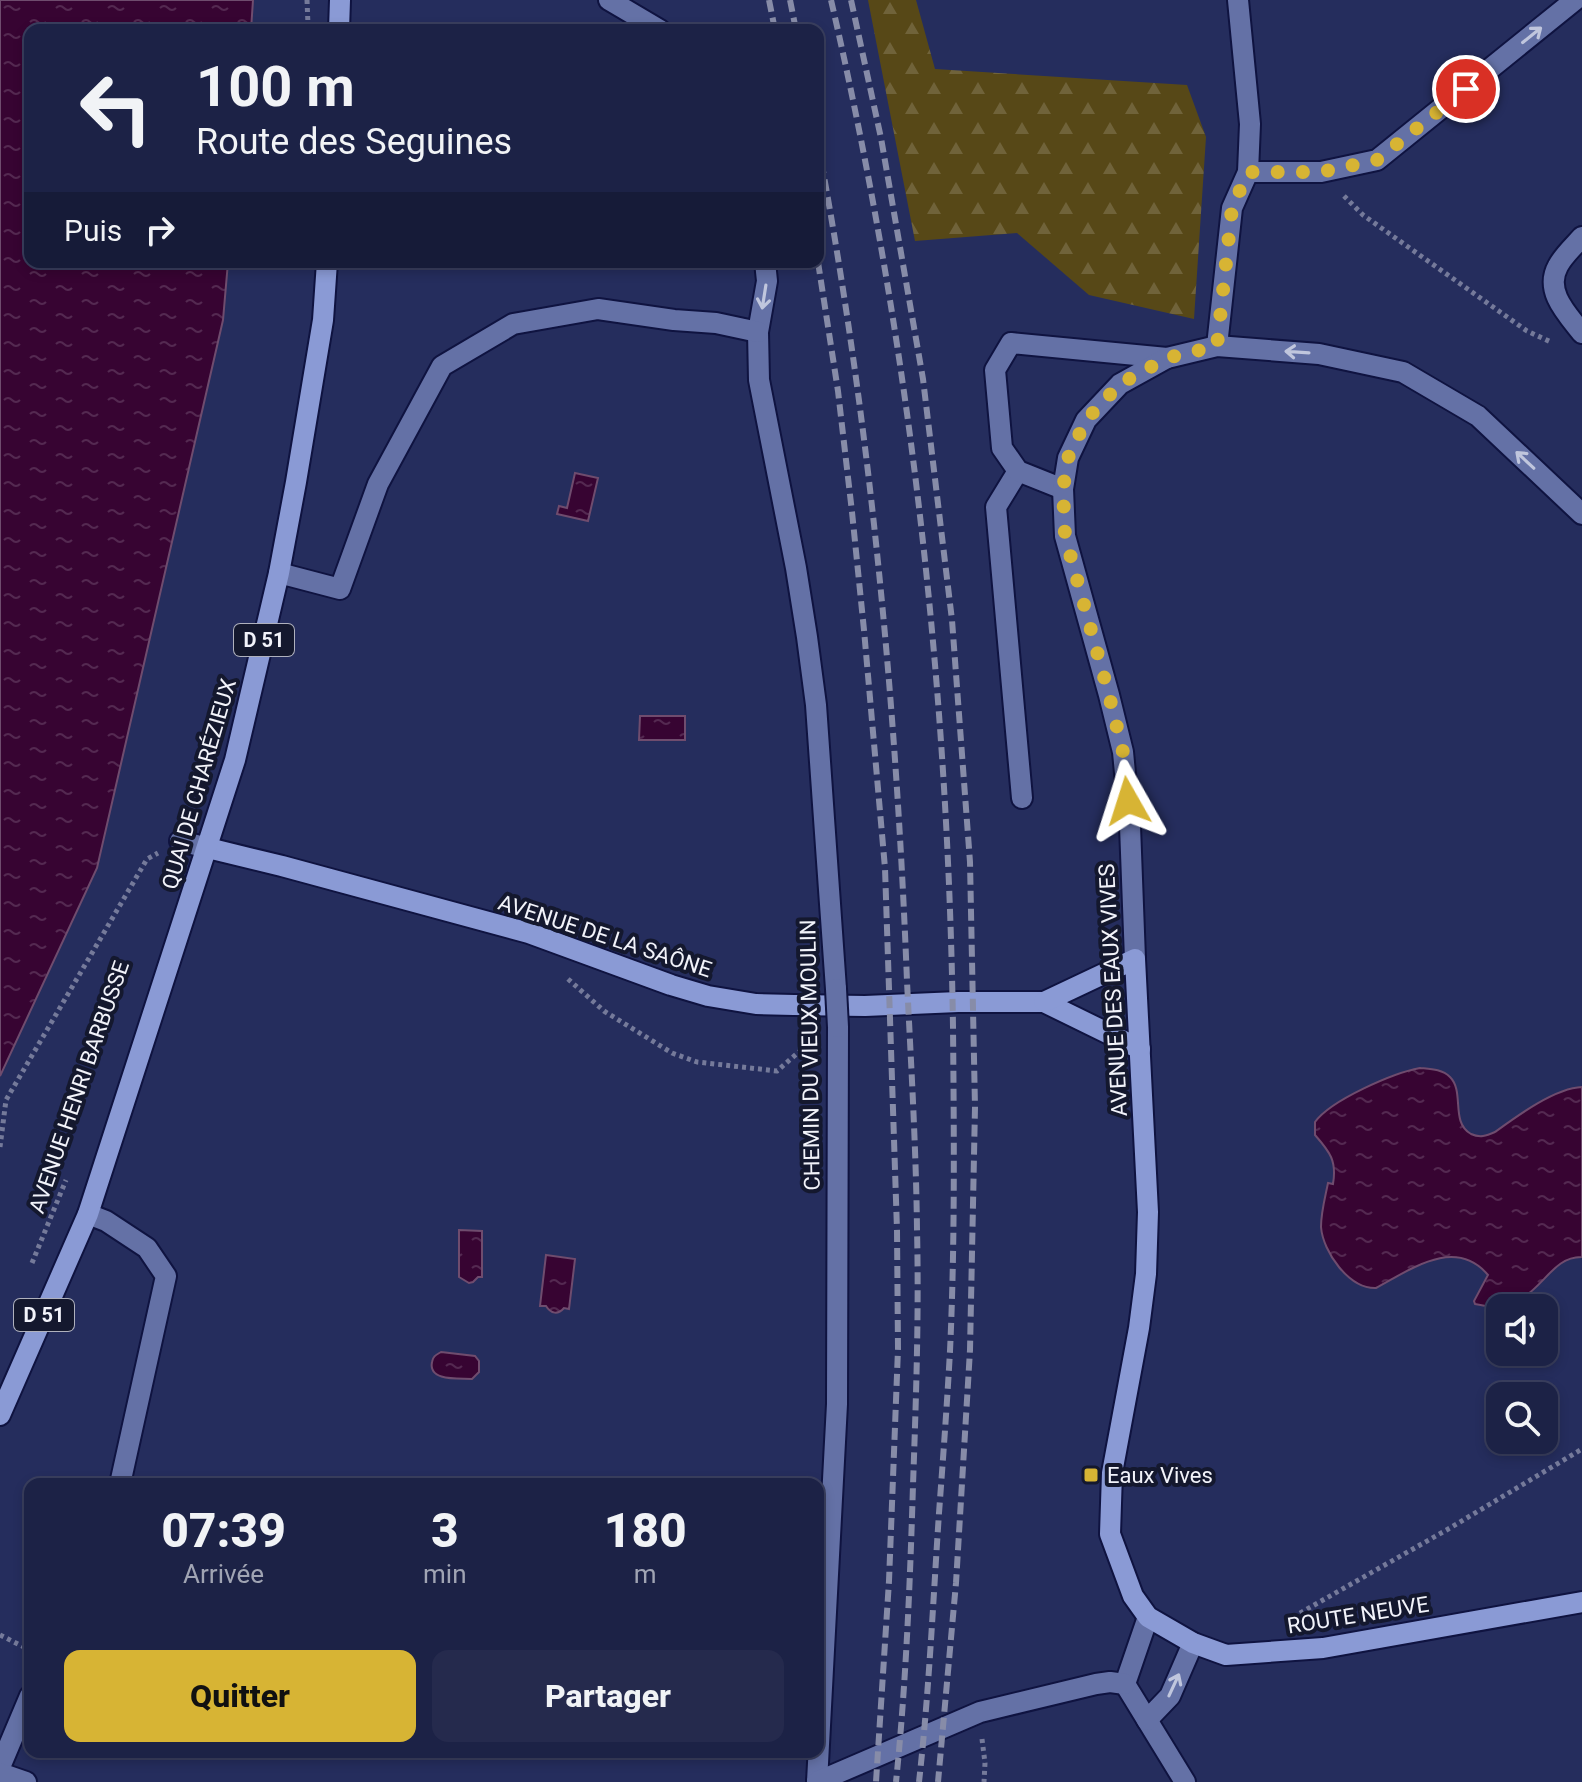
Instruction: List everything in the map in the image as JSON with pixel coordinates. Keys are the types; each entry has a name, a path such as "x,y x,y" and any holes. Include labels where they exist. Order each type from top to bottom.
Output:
{"main road":[{"path":"339,24 340,0"},
{"name":"QUAI DE CHARÉZIEUX","path":"88,1214 235,760 279,573 323,320 327,268"},
{"name":"AVENUE DE LA SAÔNE","path":"208,848 529,933 671,985 708,996 756,1004 865,1006 1044,1002 1135,959"},
{"name":"AVENUE DES EAUX VIVES","path":"1135,959 1148,1212 1146,1274 1112,1473 1110,1534 1133,1596 1148,1617"},
{"name":"AVENUE DE LA SAÔNE","path":"1044,1002 1140,1049"},
{"name":"D 51","path":"0,1413 88,1214"},
{"name":"ROUTE NEUVE","path":"1148,1617 1193,1643 1226,1655 1323,1648 1582,1602"}],"street":[{"path":"609,0 650,24"},
{"path":"1217,346 1232,208 1248,172 1250,124 1238,0"},
{"path":"1248,172 1321,172 1377,160 1575,0"},
{"path":"1582,237 1557,267 1553,288 1560,305 1582,333"},
{"name":"CHEMIN DU VIEUX MOULIN","path":"766,268 767,281 758,332 759,380 796,568 816,705 838,1032 837,1404 824,1650"},
{"path":"279,573 340,589 378,484 442,366 513,324 598,309 716,323 758,332"},
{"path":"1063,489 1018,471 1002,448 995,370 1011,343 1167,358"},
{"name":"AVENUE DES EAUX VIVES","path":"1135,959 1130,826 1123,752 1065,536 1063,489 1068,458 1086,420 1120,384 1167,358 1217,346 1319,354 1403,372 1478,416 1582,514"},
{"path":"1018,471 996,507 1022,798"},
{"path":"180,841 208,848"},
{"path":"88,1214 106,1221 147,1248 166,1276 121,1478"},
{"path":"1125,1684 1148,1617"},
{"path":"1147,1720 1170,1696 1193,1643"},
{"path":"817,1782 980,1712 1096,1684 1125,1684"},
{"path":"1125,1684 1185,1782"},
{"path":"24,1711 0,1770 26,1782"},
{"name":"CHEMIN DU VIEUX MOULIN","path":"817,1782 818,1758"}],"path":[{"path":"307,0 308,24"},
{"path":"1321,172 1363,215 1527,331 1555,344"},
{"path":"0,1147 6,1100 147,859 180,841"},
{"path":"565,946 560,971 604,1011 672,1053 697,1062 777,1071 812,1040 838,1032"},
{"name":"AVENUE HENRI BARBUSSE","path":"28,1273 67,1178"},
{"path":"1279,1625 1582,1449"},
{"path":"0,1635 24,1647"}],"green space":[{"path":"868,0 916,0 935,69 1187,85 1206,137 1194,319 1089,295 1017,233 915,241"}],"water":[{"path":"0,0 253,0 251,24 24,24 24,268 227,268 223,320 97,868 0,1076"},
{"path":"575,473 598,478 588,521 557,514 559,506 567,508"},
{"path":"640,716 685,716 685,740 639,740"},
{"path":"1420,1068 1447,1074 1457,1091 1461,1122 1465,1129 1477,1136 1495,1132 1548,1097 1582,1087 1582,1257 1569,1259 1557,1266 1527,1294 1486,1294 1486,1305 1475,1304 1474,1301 1488,1275 1461,1258 1432,1260 1376,1288 1366,1287 1347,1276 1332,1258 1323,1237 1322,1216 1328,1183 1333,1184 1334,1169 1328,1152 1315,1135 1315,1122 1334,1105 1394,1075"},
{"path":"459,1230 482,1231 482,1277 469,1283 459,1277"},
{"path":"546,1255 575,1259 569,1309 555,1313 546,1306 540,1306"},
{"path":"441,1352 475,1356 479,1361 479,1372 472,1379 440,1376 432,1368 432,1362"}],"railway":[{"path":"769,0 774,24"},
{"path":"790,0 795,24"},
{"path":"831,0 882,254 903,382 933,639 950,898 954,1108 952,1310 919,1782"},
{"path":"851,0 881,138 923,379 952,620 970,862 975,1107 970,1350 956,1583 938,1782"},
{"path":"824,179 852,352 878,561 896,771 912,1074 917,1357 907,1634 896,1782"},
{"path":"819,268 852,512 885,868 898,1349 889,1581 876,1782"}],"place":[{"name":"Eaux Vives","path":"1091,1475"}],"route":[{"path":"1128,801 1123,752 1065,536 1063,489 1068,458 1086,420 1120,384 1167,358 1217,346 1232,208 1248,172 1321,172 1377,160 1466,89"}]}
